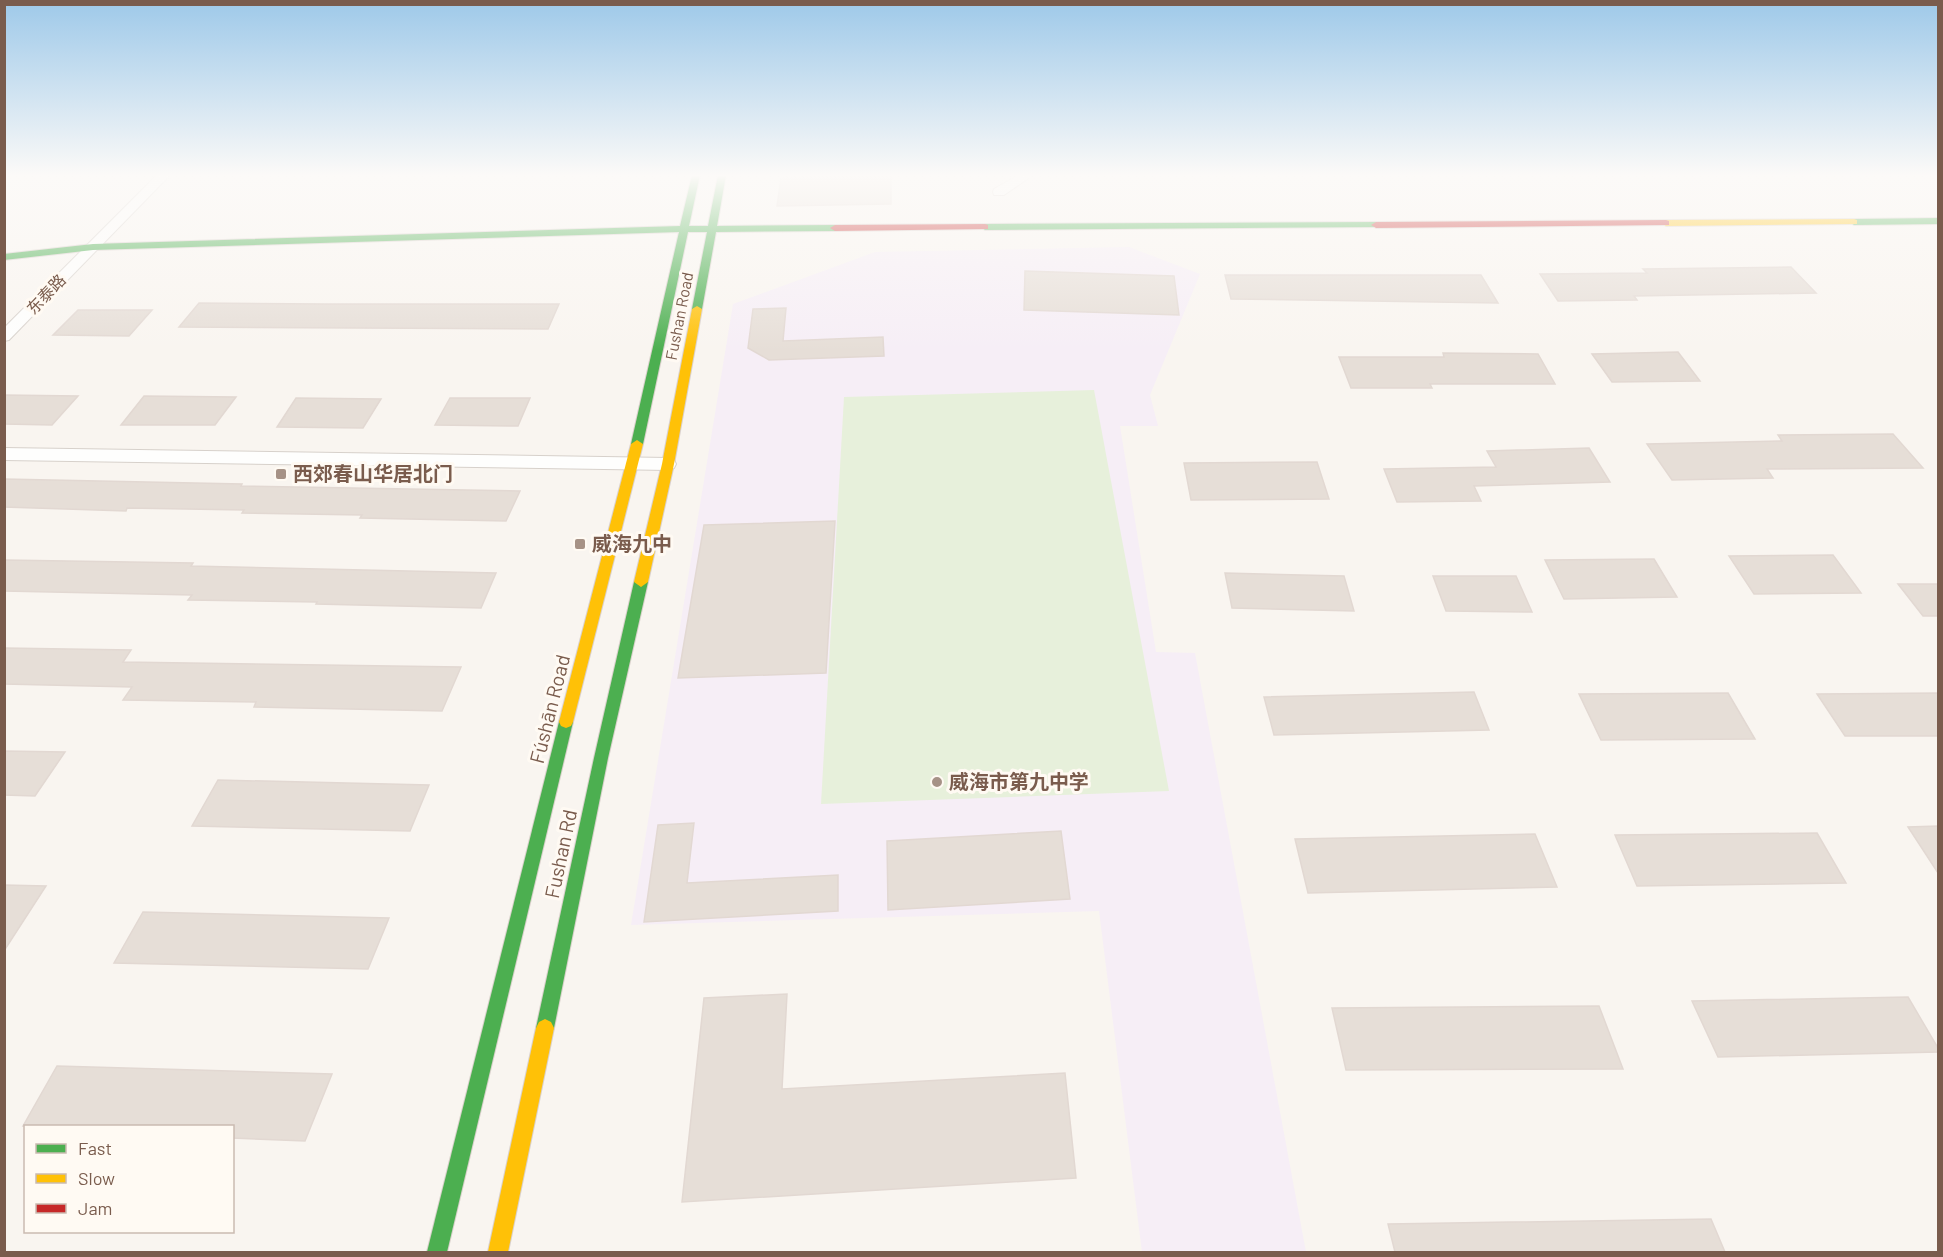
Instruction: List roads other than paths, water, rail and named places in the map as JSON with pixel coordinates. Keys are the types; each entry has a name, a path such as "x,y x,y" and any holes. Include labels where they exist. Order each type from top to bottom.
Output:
{"main road":[{"path":"4,257 93,247 532,234"},
{"name":"Fúshān Road","path":"437,1252 555,765 633,462 684,234"},
{"name":"Fushan Road","path":"668,464 711,234"},
{"name":"Fushan Rd","path":"498,1252 601,758 668,464"}],"street":[{"name":"东泰路","path":"4,337 106,234"},
{"path":"4,453 668,464"}],"place":[{"name":"西郊春山华居北门","path":"281,474"},
{"name":"威海九中","path":"580,544"},
{"name":"威海市第九中学","path":"937,782"}]}
